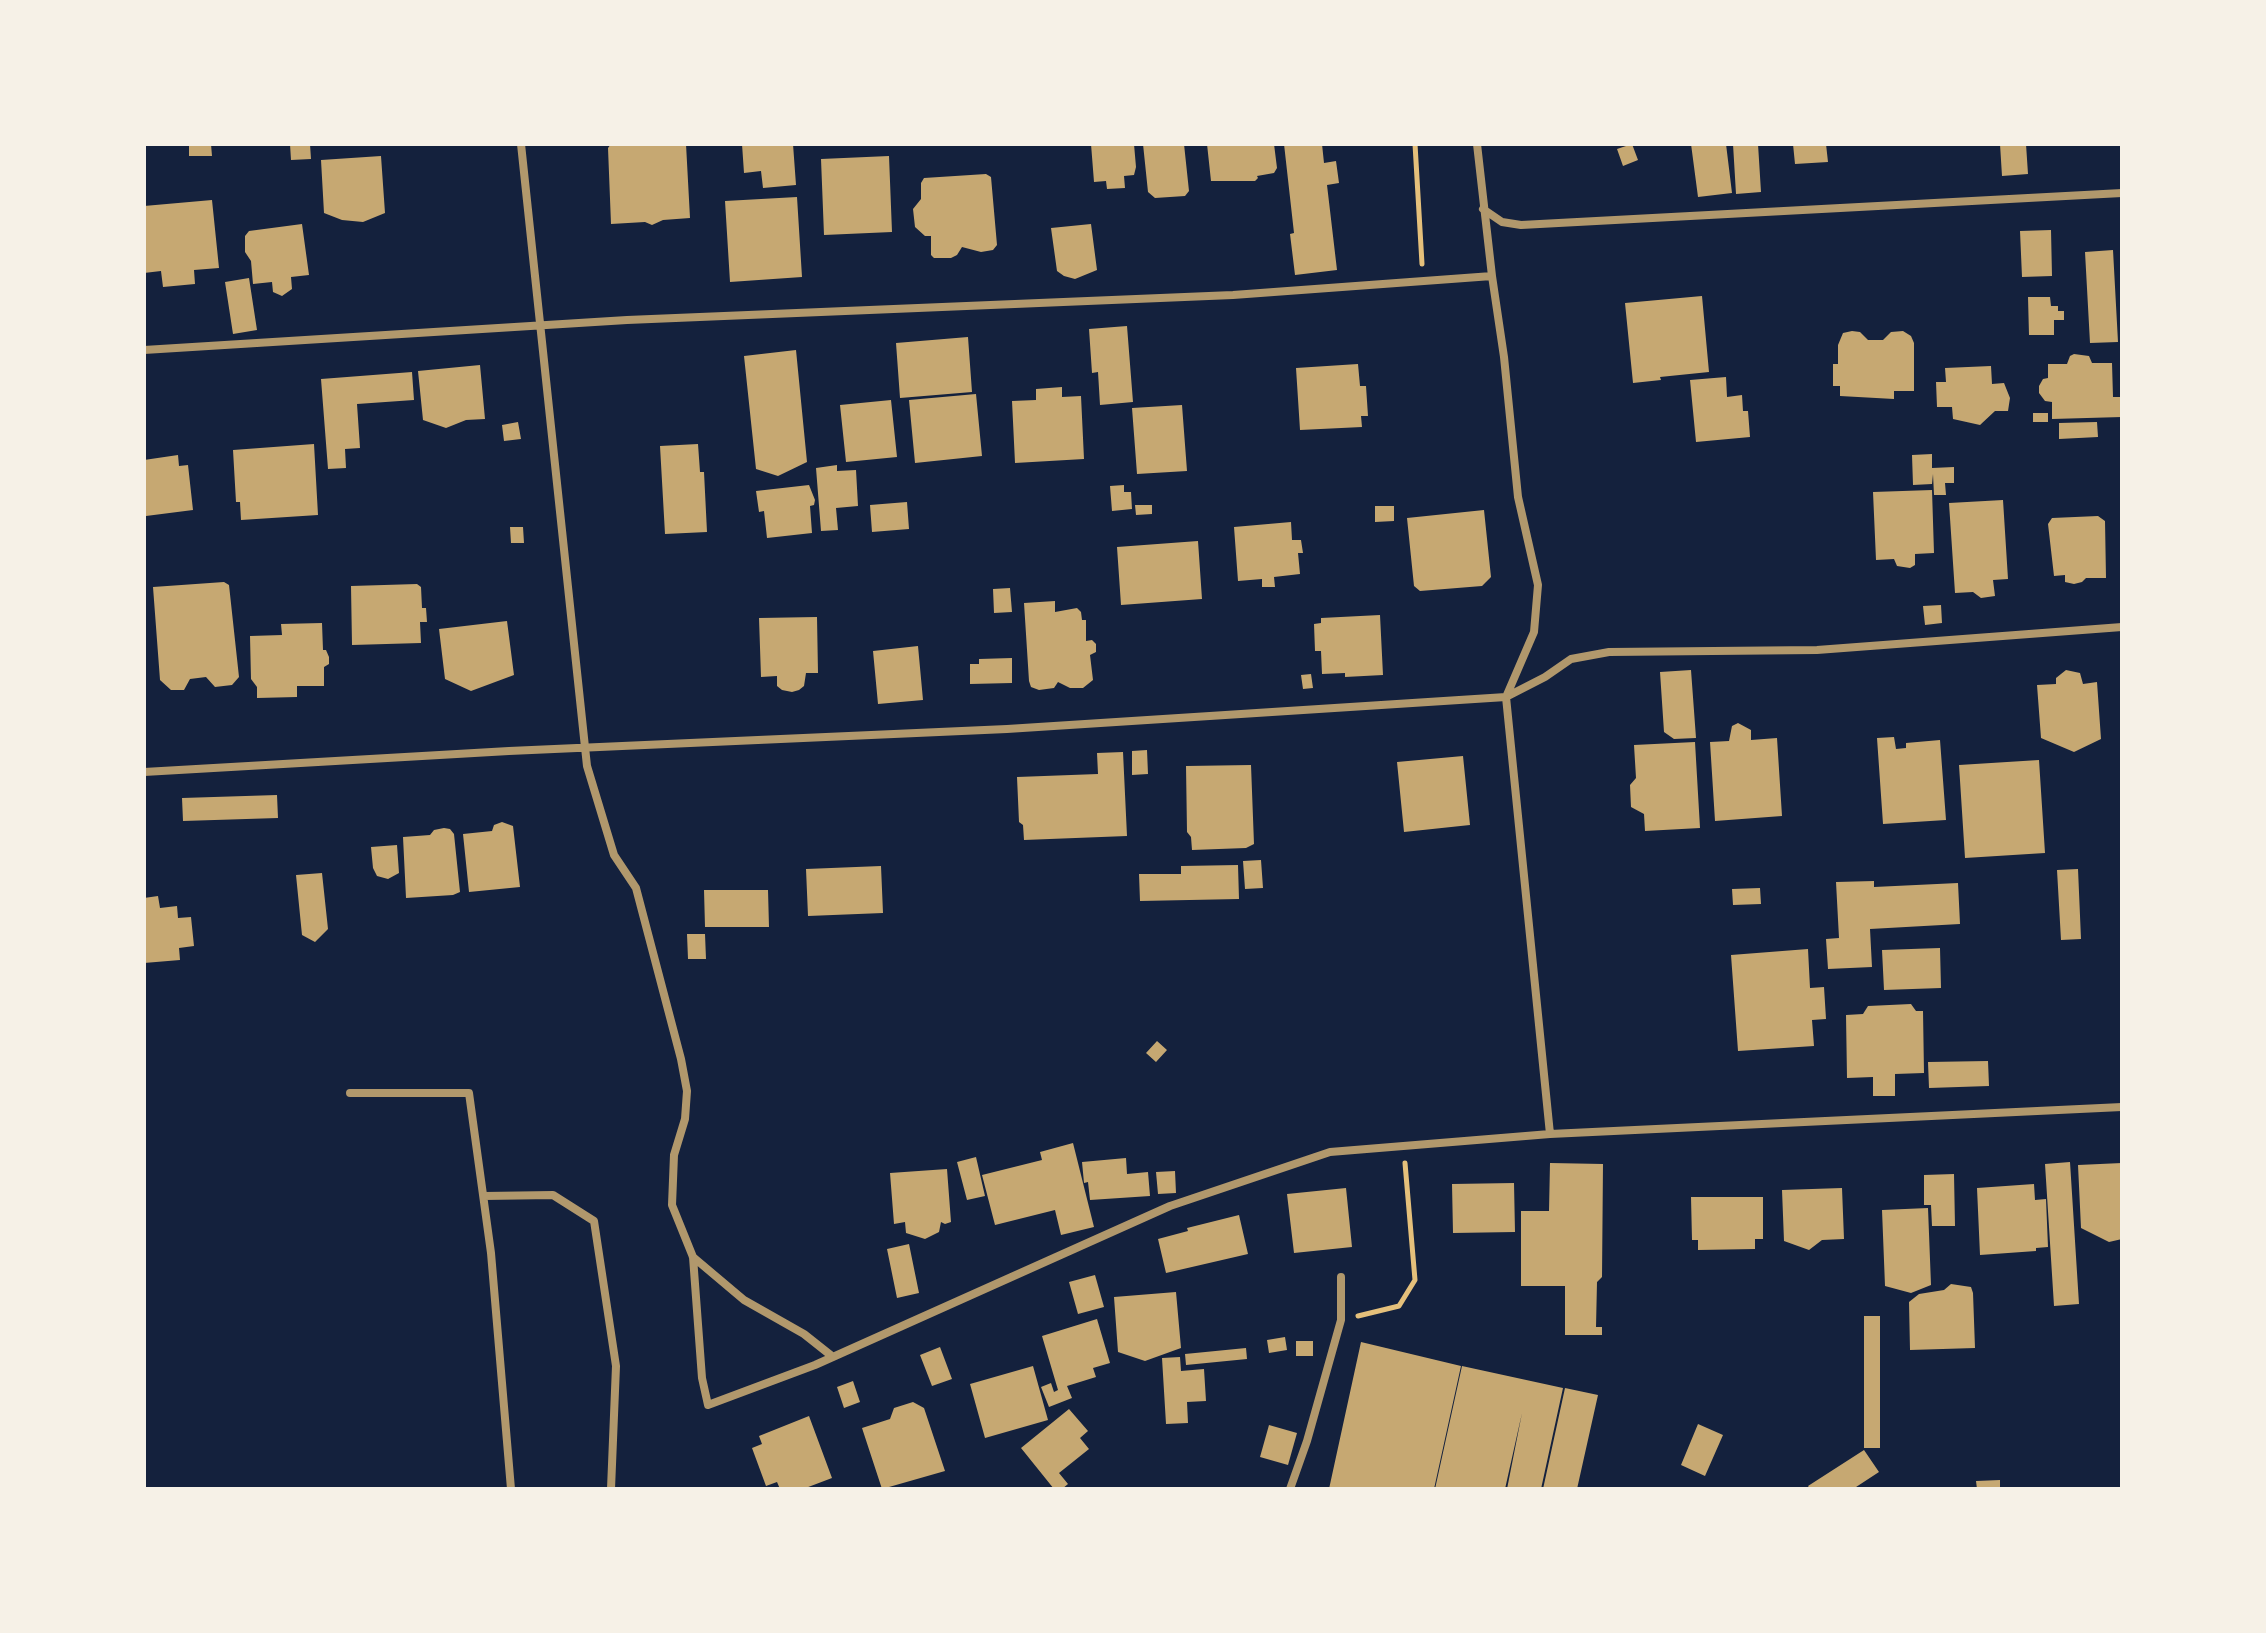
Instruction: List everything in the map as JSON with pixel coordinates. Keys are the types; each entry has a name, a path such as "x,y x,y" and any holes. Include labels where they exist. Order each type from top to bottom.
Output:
{"street":[{"path":"521,144 587,766 614,855 636,888 681,1059 687,1091 685,1119 674,1155 672,1205 693,1257 702,1378 708,1405 833,1357 1170,1206 1330,1152 1550,1134 2122,1107"},
{"path":"1477,144 1518,497 1538,585 1534,632 1506,697 1550,1134"},
{"path":"1483,209 1502,222 1521,225 2122,193"},
{"path":"144,350 541,326 1233,295 1492,276"},
{"path":"144,772 587,747 1007,729 1506,697 1545,677 1571,659 1609,652 1817,650 2122,627"},
{"path":"350,1093 469,1093 491,1253 511,1489"},
{"path":"484,1196 553,1195 594,1221 616,1366 611,1489"},
{"path":"693,1257 744,1300 804,1334 833,1357"},
{"path":"1290,1489 1307,1441 1341,1320 1341,1277"}],"path":[{"path":"1415,144 1422,222 1423,281"},
{"path":"1341,1320 1399,1306 1415,1280 1404,1146"}],"building":[{"path":"189,144 211,144 212,156 189,156"},
{"path":"290,144 310,144 311,159 291,160"},
{"path":"611,144 686,144 690,218 663,220 652,225 645,222 611,224 608,148"},
{"path":"742,144 793,144 796,185 763,188 761,171 744,173"},
{"path":"1091,144 1134,144 1136,167 1134,175 1124,176 1125,188 1107,189 1106,181 1094,182"},
{"path":"1143,144 1184,144 1189,191 1185,196 1155,198 1148,192"},
{"path":"1207,144 1274,144 1277,168 1274,173 1257,176 1255,181 1211,181"},
{"path":"1284,144 1322,144 1324,163 1336,161 1339,183 1327,185 1337,270 1295,275 1290,234 1294,233"},
{"path":"1632,144 1638,160 1623,166 1617,149"},
{"path":"1691,144 1726,144 1732,193 1698,197"},
{"path":"1733,144 1758,144 1761,192 1736,194"},
{"path":"1793,144 1826,144 1828,162 1795,164"},
{"path":"2000,144 2026,144 2028,174 2002,176"},
{"path":"381,156 385,213 363,222 342,220 324,213 321,160"},
{"path":"889,156 892,232 824,235 821,159"},
{"path":"986,174 991,177 997,245 993,250 981,252 962,247 951,258 934,258 931,255 931,236 925,236 915,227 913,209 921,199 924,178"},
{"path":"797,197 802,277 730,282 725,201"},
{"path":"212,200 219,268 194,270 195,284 163,287 161,271 144,273 144,206"},
{"path":"302,224 309,275 291,277 292,289 282,296 273,292 272,282 253,284 251,261 245,252 245,236 249,231"},
{"path":"1091,224 1097,270 1075,279 1064,276 1057,271 1051,228"},
{"path":"2051,230 2052,276 2022,277 2020,231"},
{"path":"2113,250 2118,342 2090,343 2085,252"},
{"path":"249,278 257,330 233,334 225,282"},
{"path":"1702,296 1709,372 1633,383 1625,303"},
{"path":"2028,297 2050,297 2051,306 2058,306 2058,311 2064,311 2064,320 2054,320 2054,335 2029,335"},
{"path":"1127,326 1133,402 1100,405 1098,372 1092,373 1089,329"},
{"path":"1903,331 1911,336 1914,343 1914,391 1894,391 1894,399 1840,396 1840,386 1833,386 1833,364 1838,364 1838,345 1843,333 1860,332 1868,340 1883,340 1891,332"},
{"path":"968,337 972,392 900,398 896,343"},
{"path":"796,350 807,462 778,476 756,469 744,356"},
{"path":"2074,354 2089,356 2092,363 2112,363 2113,397 2122,397 2122,417 2052,419 2052,402 2045,401 2039,393 2039,386 2043,379 2048,378 2048,364 2067,364"},
{"path":"1358,364 1360,386 1366,386 1368,416 1361,416 1362,427 1300,430 1296,368"},
{"path":"480,365 485,419 466,420 446,428 423,420 418,371"},
{"path":"1991,366 1992,384 2004,383 2010,398 2008,411 1995,411 1980,425 1953,419 1952,407 1937,407 1936,382 1946,382 1945,368"},
{"path":"412,372 414,400 357,404 360,448 345,449 346,468 328,469 321,379"},
{"path":"1726,377 1727,397 1742,395 1743,411 1748,411 1750,437 1696,442 1690,380"},
{"path":"1062,387 1062,397 1081,396 1084,459 1015,463 1012,401 1036,400 1036,389"},
{"path":"976,394 982,456 915,463 909,400"},
{"path":"891,400 897,457 846,462 840,405"},
{"path":"1182,405 1187,471 1137,474 1132,408"},
{"path":"2033,413 2048,413 2048,422 2033,422"},
{"path":"518,422 521,439 504,441 502,425"},
{"path":"2097,422 2098,437 2059,439 2059,423"},
{"path":"314,444 318,515 241,520 240,502 236,502 233,450"},
{"path":"698,444 700,472 704,472 707,532 665,534 660,446"},
{"path":"1932,454 1932,468 1954,467 1954,483 1945,483 1946,495 1934,495 1933,474 1932,484 1913,485 1912,455"},
{"path":"178,455 179,466 188,465 193,510 146,516 144,460"},
{"path":"837,465 837,471 856,470 858,506 836,508 838,530 821,531 816,468"},
{"path":"809,485 815,500 814,505 810,506 812,533 767,538 764,511 759,512 756,491"},
{"path":"1124,485 1124,492 1131,492 1132,509 1112,511 1110,486"},
{"path":"1932,490 1934,553 1915,554 1915,565 1910,568 1897,566 1894,559 1876,560 1873,492"},
{"path":"2003,500 2008,579 1993,580 1995,596 1981,598 1973,592 1955,593 1949,503"},
{"path":"907,502 909,529 872,532 870,505"},
{"path":"1135,505 1152,505 1152,514 1136,515"},
{"path":"1375,506 1394,506 1394,521 1375,522"},
{"path":"1484,510 1491,577 1482,586 1420,591 1414,586 1407,518"},
{"path":"2098,516 2105,521 2106,578 2086,578 2074,584 2065,582 2065,575 2054,576 2048,524 2052,518"},
{"path":"1291,522 1292,540 1301,540 1303,553 1298,553 1300,574 1274,577 1275,587 1262,587 1262,579 1238,581 1234,527"},
{"path":"510,527 523,527 524,543 511,543"},
{"path":"1198,541 1202,599 1121,605 1117,547"},
{"path":"224,582 229,585 239,677 232,685 215,687 206,677 190,679 184,690 171,690 160,680 153,587"},
{"path":"417,584 421,587 422,608 426,608 427,622 420,622 421,643 352,645 351,586"},
{"path":"1010,588 1012,612 994,613 993,589"},
{"path":"1055,601 1055,612 1077,608 1081,612 1082,620 1086,620 1086,641 1092,640 1096,644 1096,652 1090,655 1093,680 1083,688 1070,688 1058,682 1054,688 1039,690 1031,687 1029,681 1024,603"},
{"path":"1941,605 1942,623 1925,625 1923,606"},
{"path":"1380,615 1383,675 1345,677 1345,673 1322,674 1321,651 1315,651 1314,624 1321,623 1321,618"},
{"path":"817,617 818,673 806,673 804,686 792,692 777,686 777,676 761,677 759,618"},
{"path":"507,621 514,675 471,691 445,679 439,629"},
{"path":"322,623 323,650 329,657 329,664 324,667 324,686 297,686 297,697 257,698 257,687 251,679 250,636 282,635 281,624"},
{"path":"918,646 923,700 878,704 873,651"},
{"path":"1012,658 1012,683 970,684 970,664 979,664 979,659"},
{"path":"1691,670 1696,738 1674,739 1664,732 1660,672"},
{"path":"2066,670 2080,673 2083,684 2097,682 2101,739 2074,752 2041,738 2037,685 2056,684 2056,678"},
{"path":"1311,674 1313,688 1303,689 1301,675"},
{"path":"1738,723 1751,730 1751,740 1777,738 1782,816 1715,821 1710,742 1729,741 1732,726"},
{"path":"1894,737 1896,749 1906,748 1906,743 1940,740 1946,820 1883,824 1877,738"},
{"path":"1695,742 1700,828 1645,831 1644,814 1631,807 1630,785 1636,778 1634,745"},
{"path":"1147,750 1148,774 1132,775 1132,751"},
{"path":"1123,752 1127,836 1024,840 1023,825 1019,822 1017,777 1098,774 1097,753"},
{"path":"1463,756 1470,825 1404,832 1397,762"},
{"path":"2039,760 2045,853 1965,858 1959,765"},
{"path":"1251,765 1254,844 1246,848 1192,850 1191,837 1187,832 1186,766"},
{"path":"277,795 278,818 183,821 182,798"},
{"path":"502,822 513,826 520,887 469,892 463,834 492,831 494,825"},
{"path":"444,828 454,834 460,892 406,898 403,837 430,835 434,830"},
{"path":"397,845 399,873 388,879 377,876 371,847"},
{"path":"1261,860 1263,888 1245,889 1243,861"},
{"path":"1238,865 1239,899 1140,901 1139,874 1181,874 1181,866"},
{"path":"881,866 883,913 808,916 806,869"},
{"path":"2078,869 2081,939 2061,940 2057,870"},
{"path":"322,873 328,929 315,942 302,935 296,875"},
{"path":"1874,881 1874,887 1958,883 1960,924 1870,929 1872,967 1828,969 1826,939 1839,938 1836,882"},
{"path":"1760,888 1761,904 1733,905 1732,889"},
{"path":"704,890 768,890 769,927 705,927"},
{"path":"158,896 160,908 177,906 178,918 191,917 194,946 179,948 180,960 144,963 144,898"},
{"path":"687,934 705,934 706,959 688,959"},
{"path":"1940,948 1941,988 1884,990 1882,950"},
{"path":"1808,949 1810,988 1824,987 1826,1019 1812,1020 1814,1046 1738,1051 1731,955"},
{"path":"1911,1004 1916,1011 1923,1011 1924,1073 1895,1074 1895,1096 1873,1096 1873,1077 1847,1078 1846,1015 1863,1014 1868,1006"},
{"path":"1157,1041 1167,1050 1156,1062 1146,1053"},
{"path":"1988,1061 1989,1086 1929,1088 1928,1062"},
{"path":"1073,1143 1094,1227 1061,1235 1055,1210 995,1225 982,1175 1042,1160 1040,1152"},
{"path":"976,1157 985,1196 967,1200 957,1162"},
{"path":"1126,1158 1127,1174 1148,1172 1150,1196 1090,1200 1082,1162"},
{"path":"2070,1162 2079,1304 2054,1306 2045,1164"},
{"path":"1550,1163 1603,1164 1602,1277 1597,1282 1596,1327 1602,1327 1602,1335 1565,1335 1565,1286 1521,1286 1521,1211 1549,1211"},
{"path":"2122,1163 2122,1239 2109,1242 2081,1228 2078,1165"},
{"path":"947,1169 951,1222 941,1222 939,1232 925,1239 906,1233 905,1222 894,1224 890,1173"},
{"path":"1175,1171 1176,1193 1158,1194 1156,1172"},
{"path":"1954,1174 1955,1226 1932,1226 1931,1205 1924,1205 1924,1175"},
{"path":"1514,1183 1515,1232 1453,1233 1452,1184"},
{"path":"2034,1184 2035,1200 2046,1199 2048,1247 2036,1248 2036,1251 1980,1255 1977,1188"},
{"path":"1346,1188 1352,1247 1294,1253 1287,1194"},
{"path":"1842,1188 1844,1239 1822,1240 1809,1250 1784,1241 1782,1190"},
{"path":"1691,1197 1763,1197 1763,1239 1755,1239 1755,1249 1698,1250 1698,1240 1692,1240"},
{"path":"1928,1208 1931,1285 1911,1293 1885,1286 1882,1210"},
{"path":"1239,1215 1248,1254 1166,1273 1158,1239"},
{"path":"909,1244 919,1293 897,1298 887,1249"},
{"path":"1095,1275 1104,1307 1078,1314 1069,1282"},
{"path":"1951,1284 1971,1287 1975,1348 1910,1350 1909,1302 1919,1294 1944,1290"},
{"path":"1176,1292 1181,1348 1145,1361 1118,1352 1114,1297"},
{"path":"1864,1316 1880,1316 1880,1448 1864,1448"},
{"path":"1097,1319 1110,1363 1093,1368 1096,1377 1067,1386 1072,1398 1049,1407 1041,1387 1051,1383 1054,1392 1058,1390 1042,1336"},
{"path":"1285,1337 1287,1350 1269,1353 1267,1340"},
{"path":"1296,1341 1313,1341 1313,1356 1296,1356"},
{"path":"1361,1342 1461,1366 1434,1489 1329,1489"},
{"path":"940,1347 952,1379 932,1386 920,1355"},
{"path":"1246,1348 1247,1359 1186,1365 1185,1354"},
{"path":"1180,1357 1181,1371 1204,1369 1206,1401 1187,1402 1188,1423 1166,1424 1162,1358"},
{"path":"1033,1366 1048,1420 985,1438 970,1384"},
{"path":"1462,1366 1563,1388 1541,1489 1507,1489 1522,1413 1505,1489 1435,1489"},
{"path":"853,1381 860,1402 844,1408 837,1387"},
{"path":"1565,1388 1598,1395 1577,1489 1543,1489"},
{"path":"913,1402 924,1408 945,1471 882,1489 862,1428 890,1419 894,1408"},
{"path":"1069,1409 1088,1431 1080,1438 1089,1449 1059,1473 1068,1484 1062,1489 1054,1489 1021,1448"},
{"path":"809,1416 832,1478 803,1489 780,1489 777,1482 766,1486 752,1448 762,1444 759,1436"},
{"path":"1698,1424 1723,1435 1705,1476 1681,1465"},
{"path":"1269,1425 1297,1433 1288,1465 1260,1457"},
{"path":"1864,1450 1879,1472 1853,1489 1810,1489 1808,1486"},
{"path":"2000,1480 2000,1489 1977,1489 1976,1481"}]}
